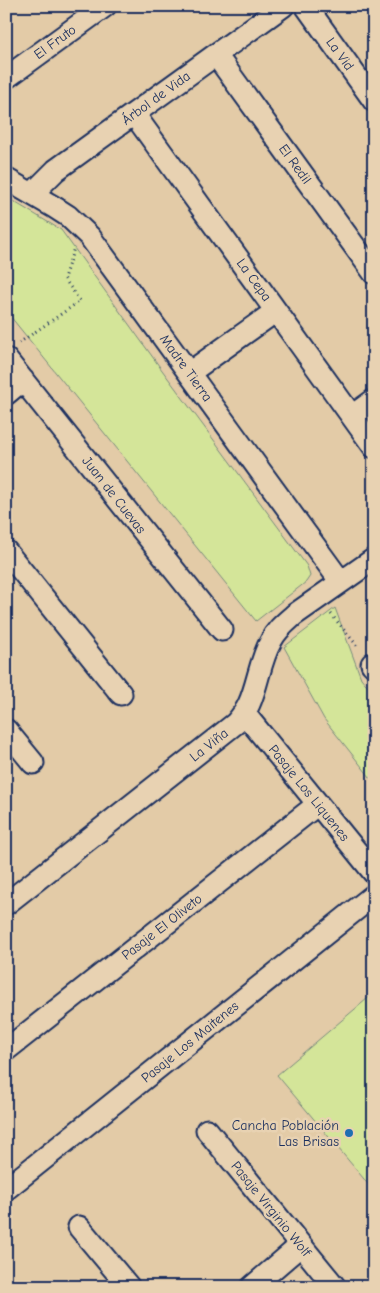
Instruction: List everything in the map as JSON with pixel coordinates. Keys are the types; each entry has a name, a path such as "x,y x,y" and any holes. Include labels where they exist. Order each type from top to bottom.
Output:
{"street":[{"name":"El Fruto","path":"6,78 105,6"},
{"name":"La Vid","path":"306,6 374,101"},
{"name":"Árbol de Vida","path":"32,194 56,170 279,8"},
{"name":"El Redil","path":"216,55 374,273"},
{"name":"La Cepa","path":"134,114 374,447"},
{"name":"Madre Tierra","path":"6,179 68,216 99,248 341,582"},
{"path":"189,373 276,311"},
{"name":"Juan de Cuevas","path":"10,352 23,380 222,630"},
{"path":"6,394 23,380"},
{"path":"352,416 374,400"},
{"path":"6,551 121,694"},
{"name":"La Viña","path":"6,904 236,723 249,704 266,650 285,622 374,559"},
{"name":"Pasaje Los Liquenes","path":"244,713 374,873"},
{"path":"6,730 33,763"},
{"name":"Pasaje El Oliveto","path":"6,1050 318,804"},
{"name":"Pasaje Los Maitenes","path":"6,1189 374,895"},
{"name":"Pasaje Virginio Wolf","path":"207,1130 335,1287"},
{"path":"79,1227 129,1287"},
{"path":"252,1287 301,1245"}],"path":[{"path":"10,352 80,301 64,278 80,227"},
{"path":"318,598 373,665"}],"green space":[{"path":"6,197 61,230 307,566 310,576 306,582 256,621 6,311"},
{"path":"335,608 361,678 374,694 374,782 324,719 284,647"},
{"name":"Cancha Población Las Brisas","path":"374,993 374,1191 277,1075"}],"place":[{"name":"Cancha Población Las Brisas","path":"349,1133"}]}
